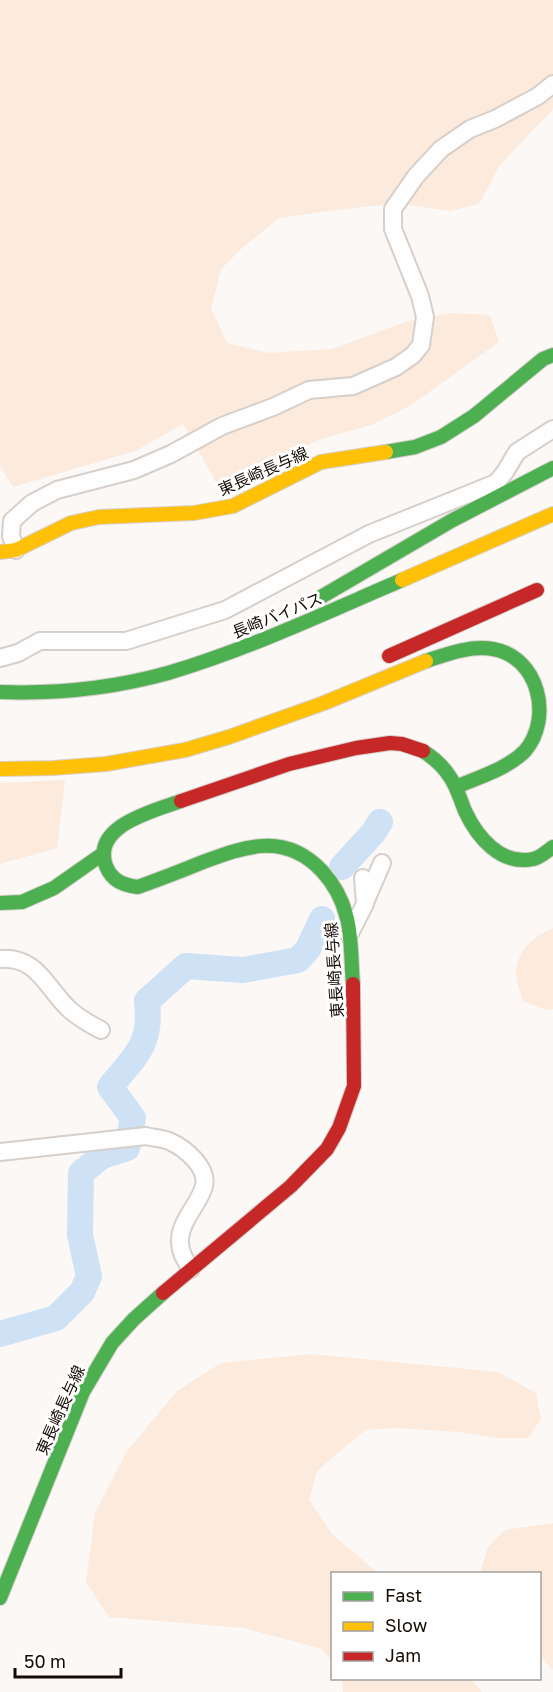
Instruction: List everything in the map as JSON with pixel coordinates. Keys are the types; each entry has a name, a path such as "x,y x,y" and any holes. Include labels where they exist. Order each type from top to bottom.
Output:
{"main road":[{"name":"東長崎長与線","path":"8,551 71,523 99,516 194,513 233,506 321,462 415,447 441,436 474,416 543,359 553,355"},
{"path":"231,652 451,521 553,468"},
{"name":"長崎バイパス","path":"0,693 34,693 98,687 166,673 231,652 553,514"},
{"path":"381,660 537,590"},
{"path":"0,769 39,770 98,766 151,758 210,744 329,702 444,655 471,648 493,649 514,657 533,677 543,713 540,728 528,750 502,766 456,787"},
{"path":"285,716 357,674"},
{"path":"0,903 22,902 54,888 104,853 104,844 110,835 122,825 254,776 319,756 380,743 403,743 434,757 446,770 456,787 477,833 492,849 510,858 533,859 553,847"},
{"path":"23,755 46,754"},
{"name":"東長崎長与線","path":"0,1598 83,1392 112,1343 134,1319 191,1269 291,1186 327,1149 339,1128 354,1086 353,985 347,916 334,887 315,864 299,853 270,846 241,848 138,886 123,885 111,876 106,867 104,853"}],"street":[{"path":"8,551 12,521 32,503 57,490 134,470 171,454 222,426 273,407 309,390 353,386 396,367 413,355 421,345 425,317 420,296 393,229 393,209 416,176 441,149 470,129 495,119 538,96 553,84"},
{"path":"0,658 40,641 126,641 225,610 369,534 496,483 506,472 517,452 553,429"},
{"path":"349,936 382,863"},
{"path":"363,878 365,904"},
{"path":"0,959 22,960 39,973 69,1010 101,1030"},
{"path":"0,1152 146,1136 167,1140 184,1149 204,1175 204,1187 182,1229 180,1241 182,1255 191,1269"}],"shaded area":[{"path":"0,0 553,0 553,109 500,165 479,204 449,211 398,203 279,218 242,248 221,269 211,308 227,343 269,353 332,349 408,321 453,313 490,315 499,342 410,406 371,425 318,440 220,489 183,424 135,451 13,487 0,466"},
{"path":"65,780 57,848 0,864 0,783"},
{"path":"553,928 553,1009 546,1010 523,1001 516,973 523,951 539,935"},
{"path":"311,1354 498,1372 536,1393 541,1419 528,1438 497,1438 459,1432 397,1428 365,1430 317,1471 309,1500 332,1534 377,1572 331,1572 331,1660 322,1649 244,1628 109,1617 86,1582 95,1513 127,1451 177,1391 221,1363"},
{"path":"553,1523 553,1670 541,1656 541,1572 480,1572 488,1547 505,1530"},
{"path":"342,1680 472,1680 482,1692 343,1692"}],"waterway":[{"path":"342,867 380,822"},
{"path":"0,1334 56,1318 82,1292 89,1276 80,1235 81,1173 102,1156 127,1148 133,1118 110,1087 134,1057 144,1039 148,1016 147,1001 186,966 243,970 298,960 308,949 322,919"}],"traffic: fast":[{"path":"386,452 415,447 441,437 474,416 543,359 553,355"},
{"path":"321,597 451,521 553,468"},
{"path":"0,692 85,689 127,683 168,673 257,642 402,580"},
{"path":"426,661 468,649 493,649 509,654 521,664 531,676 537,691 538,722 534,737 525,751 501,768 456,787"},
{"path":"423,751 438,762 447,773 455,785 470,821 483,839 501,854 521,860 536,858 553,847"},
{"path":"181,801 141,815 116,830 107,840 104,852 106,866 111,875 123,883 138,887 235,851 265,846 294,851 322,871 340,897 348,923 353,984"},
{"path":"0,903 22,902 54,888 104,853"},
{"path":"0,1598 83,1392 112,1343 163,1293"}],"traffic: slow":[{"path":"0,552 16,550 71,523 99,517 194,513 233,506 321,462 386,452"},
{"path":"402,580 553,514"},
{"path":"0,769 106,764 185,750 324,703 426,661"}],"traffic: jam":[{"path":"389,656 537,590"},
{"path":"181,801 289,764 356,748 390,743 402,744 423,751"},
{"path":"163,1293 291,1186 327,1149 339,1128 354,1086 353,984"}]}
